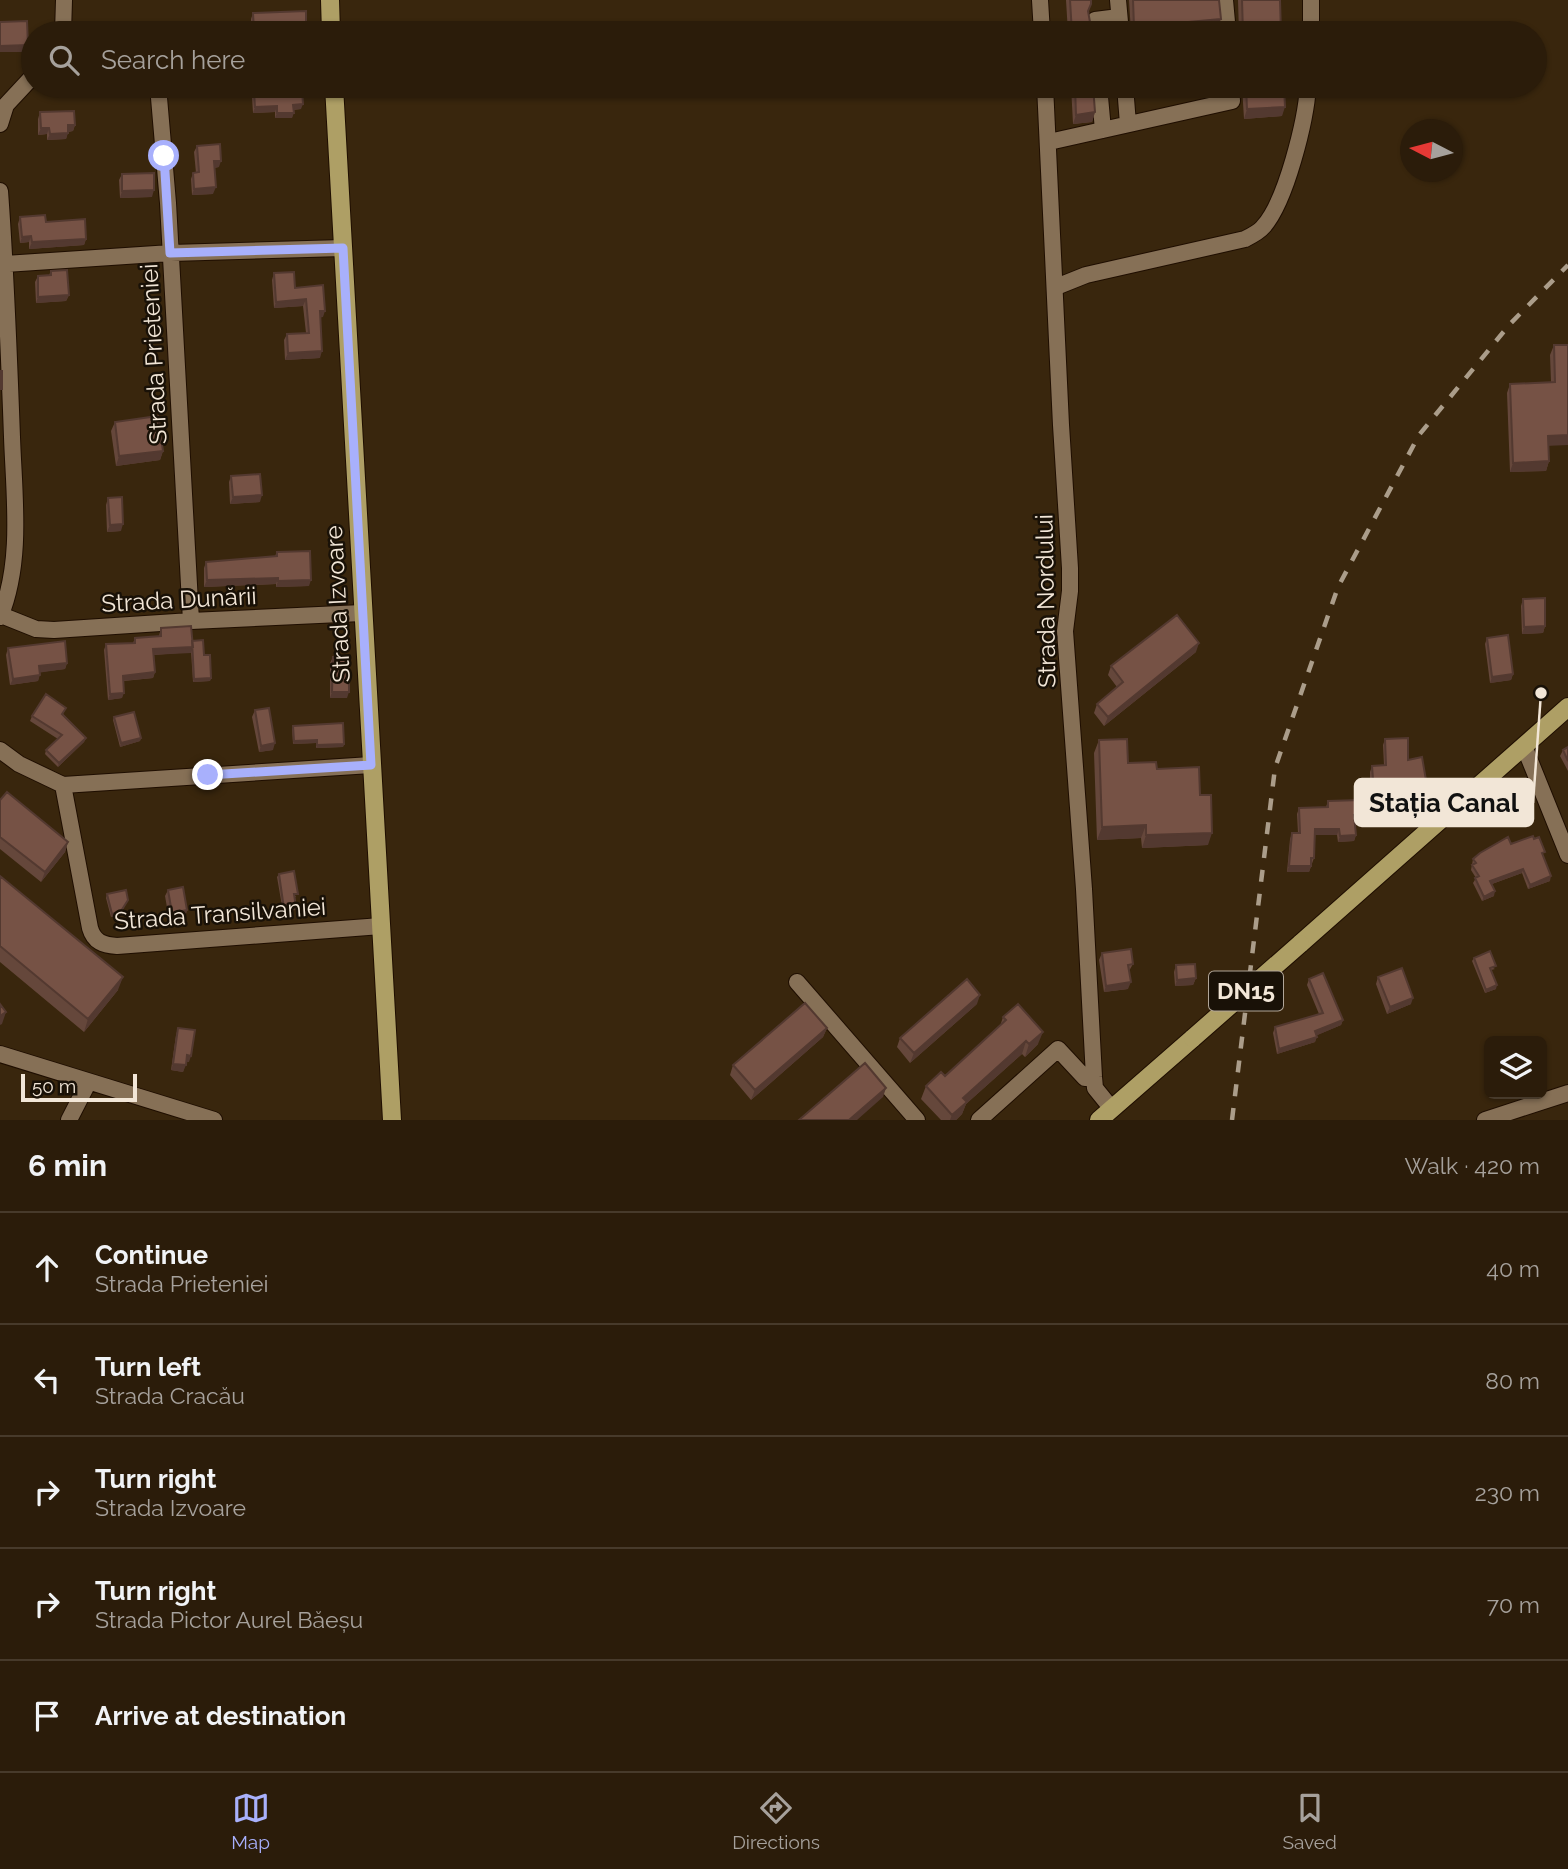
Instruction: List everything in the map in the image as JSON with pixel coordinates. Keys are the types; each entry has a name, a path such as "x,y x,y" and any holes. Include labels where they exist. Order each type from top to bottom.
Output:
{"main road":[{"path":"330,0 331,21"},
{"name":"Strada Izvoare","path":"335,98 392,1120"},
{"name":"DN15","path":"1106,1114 1568,707"}],"street":[{"path":"63,21 64,0"},
{"path":"1040,0 1041,21"},
{"path":"1118,0 1120,21"},
{"path":"1225,0 1227,21"},
{"path":"1311,0 1311,21"},
{"path":"0,124 6,105 21,89"},
{"name":"Strada Prieteniei","path":"159,98 191,621"},
{"name":"Strada Nordului","path":"1046,98 1070,568 1065,631 1084,889 1094,1077 1095,1088 1106,1114"},
{"path":"1101,98 1103,130"},
{"path":"1126,98 1128,124"},
{"path":"1049,142 1232,101 1232,98"},
{"path":"1056,287 1086,275 1245,239 1262,229 1285,188 1307,98"},
{"path":"0,191 5,264 4,330 15,532 12,573 1,616"},
{"path":"5,264 170,253 343,248"},
{"name":"Strada Dunării","path":"1,616 36,629 54,630 362,613"},
{"path":"1524,746 1568,855"},
{"path":"0,750 19,764 63,785 371,765"},
{"name":"Strada Transilvaniei","path":"63,785 84,930 98,943 107,946 381,926"},
{"path":"87,951 97,960 107,946"},
{"path":"797,982 917,1120"},
{"path":"979,1120 1058,1049 1085,1078 1094,1077"},
{"path":"0,1054 214,1120"},
{"path":"69,1120 89,1083"},
{"path":"1485,1120 1568,1093"}],"building":[{"path":"1070,0 1091,0 1088,11 1090,21 1071,21"},
{"path":"1133,0 1219,0 1221,19 1134,21"},
{"path":"1242,0 1280,0 1281,21 1243,21"},
{"path":"306,11 306,21 253,21 253,13"},
{"path":"21,21 21,45 0,46 0,22"},
{"path":"254,98 303,98 303,104 293,105 294,113 277,113 277,106 255,107"},
{"path":"1075,98 1094,98 1095,112 1076,115"},
{"path":"1247,98 1285,98 1285,107 1247,109"},
{"path":"74,111 75,125 68,125 68,133 50,134 49,128 41,128 40,112"},
{"path":"220,144 221,161 214,161 216,187 194,189 193,173 199,172 197,146"},
{"path":"154,173 154,190 122,191 122,174"},
{"path":"45,215 46,222 85,219 86,239 32,242 31,236 22,237 20,217"},
{"path":"67,270 69,295 38,297 38,276 51,275 51,271"},
{"path":"294,272 295,288 323,285 325,311 320,311 322,351 288,353 287,334 309,333 306,299 276,302 274,273"},
{"path":"1554,345 1568,345 1568,435 1548,436 1549,461 1513,463 1510,384 1555,382"},
{"path":"2,371 2,389 0,389"},
{"path":"158,416 163,451 119,456 115,422"},
{"path":"260,474 262,495 233,497 231,476"},
{"path":"122,497 123,524 110,525 108,498"},
{"path":"310,551 311,580 207,580 206,562 277,556 277,552"},
{"path":"1545,598 1545,626 1524,627 1523,599"},
{"path":"1177,615 1199,643 1108,717 1097,704 1123,682 1111,666"},
{"path":"191,626 193,647 153,649 155,672 123,676 124,693 110,694 106,644 135,643 135,638 161,636 161,628"},
{"path":"1508,635 1513,674 1492,677 1487,638"},
{"path":"203,640 204,655 210,655 211,678 194,679 192,641"},
{"path":"65,641 67,663 39,666 40,675 13,679 8,648"},
{"path":"333,657 349,657 349,692 332,692"},
{"path":"46,694 66,708 62,714 86,738 59,763 46,750 62,735 32,716"},
{"path":"269,708 275,743 261,746 255,710"},
{"path":"134,712 141,738 121,743 114,717"},
{"path":"343,723 344,744 317,745 317,740 294,741 293,726"},
{"path":"1408,738 1408,760 1422,757 1427,786 1409,790 1374,791 1374,815 1354,815 1356,835 1340,836 1339,829 1315,829 1314,858 1311,858 1311,866 1289,866 1292,833 1300,833 1299,808 1328,807 1328,801 1361,800 1359,781 1373,779 1372,766 1386,765 1385,739"},
{"path":"1127,739 1128,763 1156,762 1157,769 1199,767 1200,795 1211,795 1212,833 1146,835 1146,825 1102,827 1099,740"},
{"path":"1568,747 1568,761 1563,750"},
{"path":"7,792 68,842 45,872 0,837 0,800"},
{"path":"1533,836 1534,839 1539,837 1551,876 1530,885 1523,869 1490,881 1495,891 1484,897 1475,878 1479,876 1472,865 1476,863 1473,859 1508,837 1511,844"},
{"path":"294,871 298,894 294,894 296,907 284,909 279,874"},
{"path":"0,876 123,977 88,1019 0,946"},
{"path":"183,887 187,910 172,913 168,890"},
{"path":"126,890 128,900 121,911 112,914 107,894"},
{"path":"1131,949 1133,964 1128,965 1131,982 1106,986 1102,953"},
{"path":"1490,951 1496,966 1490,968 1497,985 1486,990 1474,958"},
{"path":"1195,964 1196,978 1177,980 1176,965"},
{"path":"1402,968 1413,998 1390,1007 1378,977"},
{"path":"1323,973 1343,1020 1315,1031 1317,1037 1279,1049 1275,1027 1323,1013 1309,979"},
{"path":"967,979 980,995 914,1053 900,1038"},
{"path":"805,1003 827,1028 755,1090 733,1065"},
{"path":"0,1004 6,1012 0,1016"},
{"path":"1018,1004 1043,1032 1029,1044 1026,1041 963,1098 967,1102 952,1115 926,1086 941,1072 945,1076 1006,1020 1003,1017"},
{"path":"178,1028 195,1030 191,1056 187,1055 186,1065 173,1064"},
{"path":"865,1063 886,1088 849,1120 799,1120"}],"railway":[{"path":"1232,1120 1275,768 1338,587 1419,435 1510,324 1568,265"}],"place":[{"name":"Stația Canal","path":"1541,693"}],"route":[{"path":"164,156 170,253 343,248 371,765 208,775"}]}
